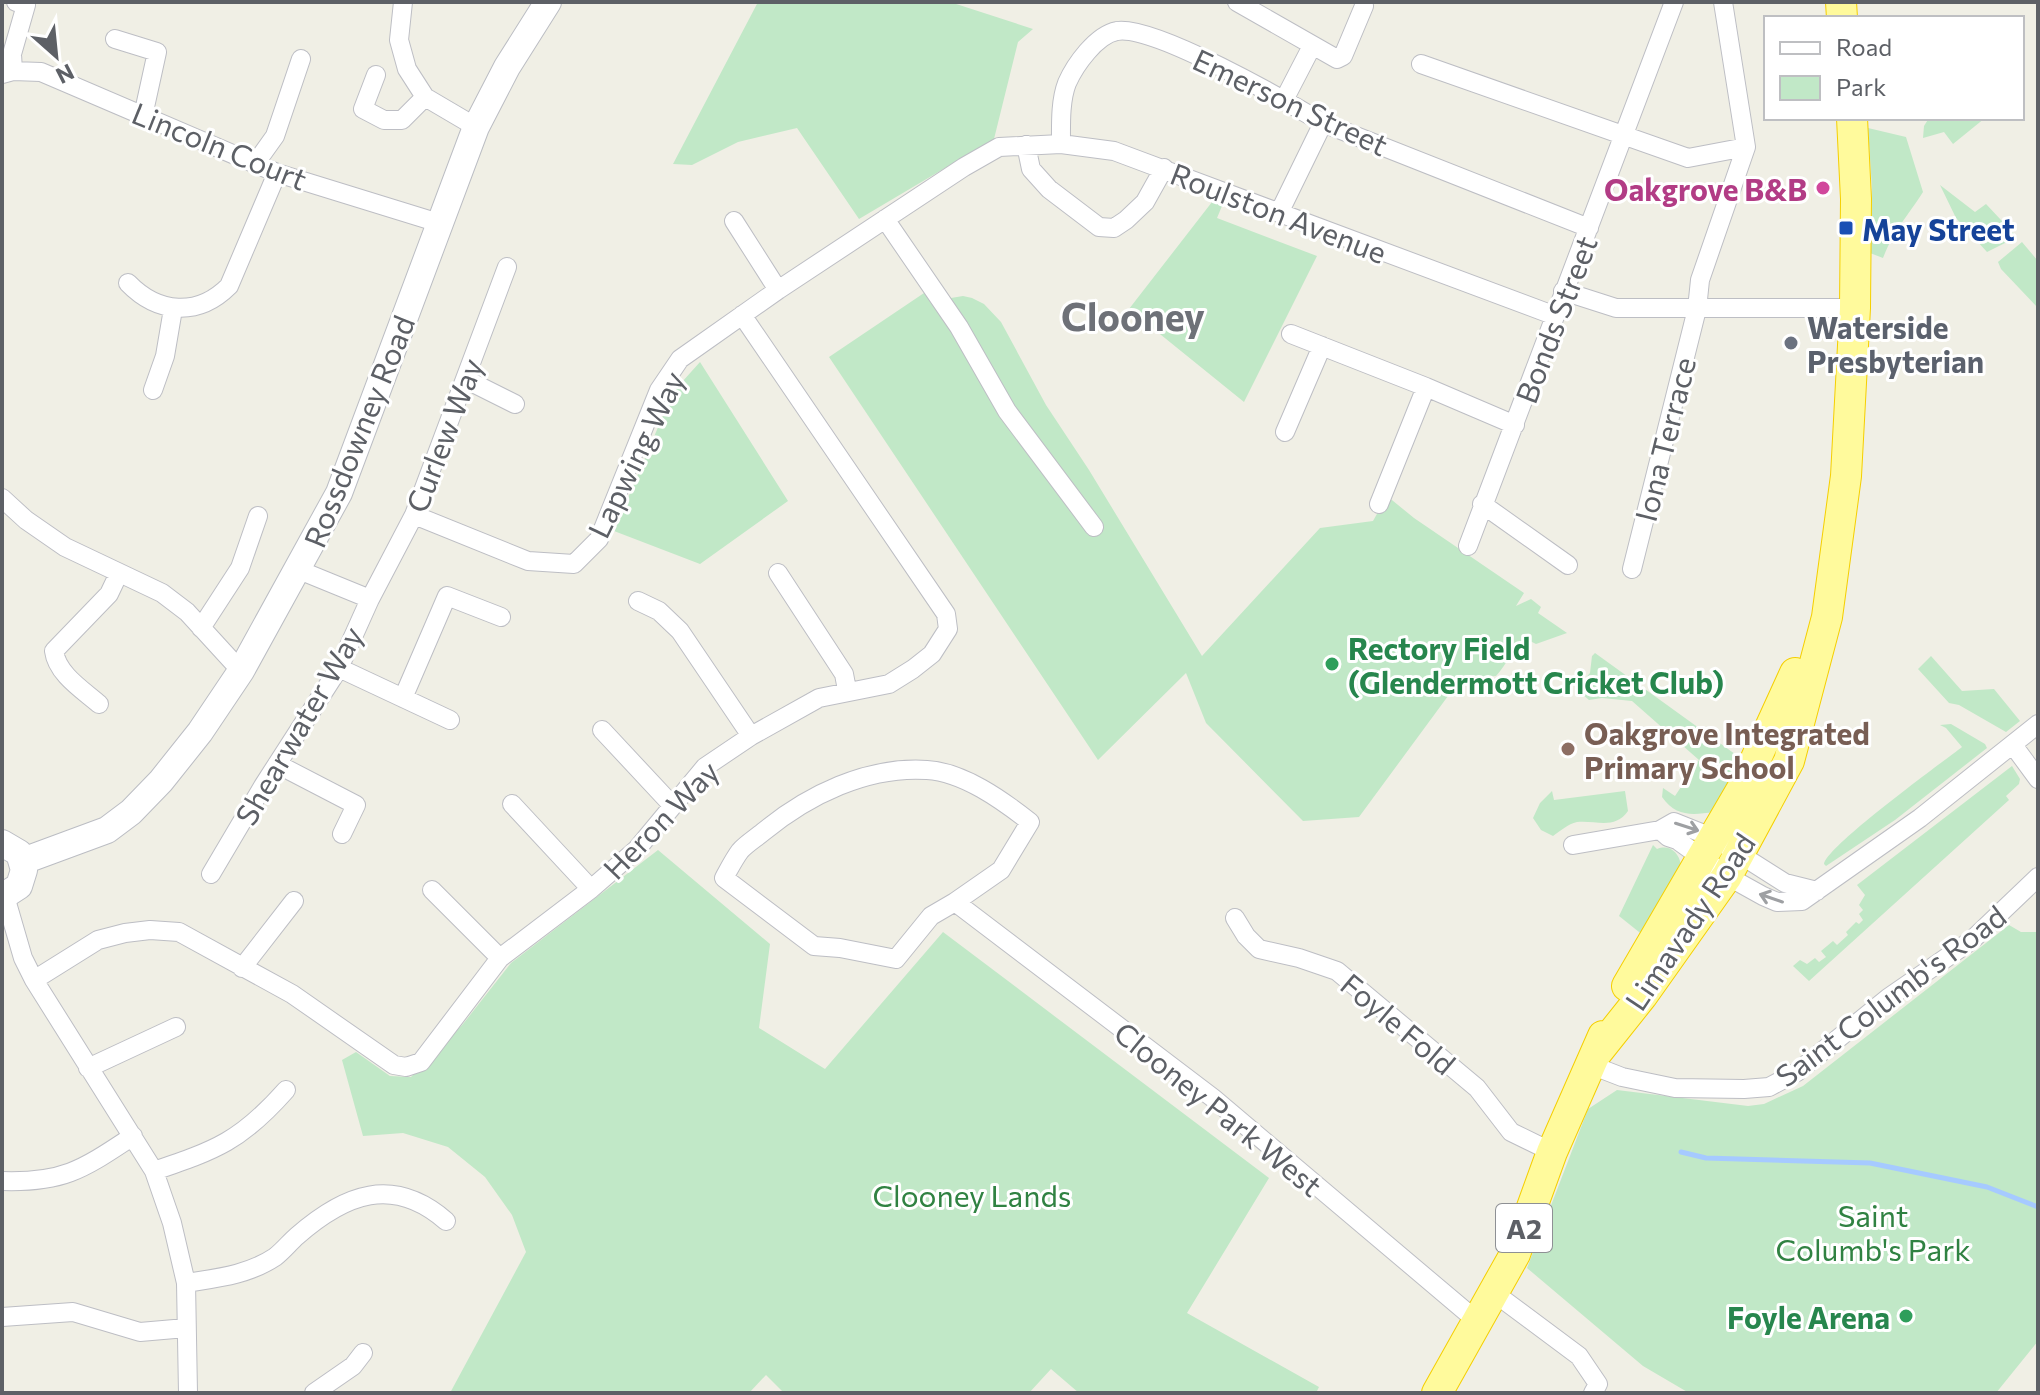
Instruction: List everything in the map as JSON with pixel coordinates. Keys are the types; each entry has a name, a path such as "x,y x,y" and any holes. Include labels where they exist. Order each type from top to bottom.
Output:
{"highway":[{"name":"Limavady Road","path":"1437,1393 1515,1254 1552,1152 1629,982 1789,761 1827,617 1846,476 1855,308 1856,199 1852,120"},
{"name":"Limavady Road","path":"1593,1060 1642,996 1721,857 1761,751 1787,694 1837,552"}],"main road":[{"name":"Rossdowney Road","path":"23,861 107,830 131,812 161,781 200,732 241,671 339,493 476,127 507,67 548,2"},
{"path":"3,842 12,847 23,861 23,879 13,892 4,896"}],"street":[{"path":"7,72 26,5 16,2"},
{"path":"403,2 399,40 407,69 425,97 476,127"},
{"path":"1237,2 1337,59 1343,56 1364,6"},
{"name":"Bonds Street","path":"1468,546 1674,2"},
{"path":"1421,64 1688,158 1746,147 1723,2"},
{"name":"Emerson Street","path":"1061,144 1067,84 1088,51 1101,38 1115,31 1147,34 1284,100 1323,123 1589,228"},
{"path":"115,39 157,52 143,116"},
{"path":"1284,100 1312,46"},
{"path":"255,164 275,136 301,59"},
{"name":"Lincoln Court","path":"7,72 41,72 277,173 439,223"},
{"path":"376,75 363,109 384,120 402,120 425,97"},
{"path":"1279,213 1323,123"},
{"name":"Roulston Avenue","path":"999,147 1061,144 1114,151 1553,315"},
{"path":"1026,145 1031,169 1049,189 1099,227 1114,228 1126,220 1145,202 1164,168"},
{"name":"Lapwing Way","path":"414,515 528,561 574,564 599,539 659,390 680,359 778,290 999,147"},
{"name":"Iona Terrace","path":"1632,569 1697,309 1700,280 1746,147"},
{"path":"128,283 143,298 173,309 198,306 216,298 229,286 277,173"},
{"path":"885,219 959,327 1007,411 1094,527"},
{"path":"734,221 778,290"},
{"name":"Curlew Way","path":"370,599 414,515 507,267"},
{"path":"1563,291 1616,308 1855,308"},
{"path":"153,390 165,356 173,309"},
{"name":"Heron Way","path":"34,980 98,940 150,930 179,932 292,994 394,1065 406,1067 421,1062 500,958 591,889 637,849 705,767 751,736 819,698 889,684 932,654 948,629 946,614 742,315"},
{"path":"1291,334 1515,425"},
{"path":"1285,432 1322,346"},
{"path":"465,379 515,404"},
{"path":"1379,504 1426,387"},
{"path":"2,498 26,520 65,547 162,593 187,612 241,671"},
{"path":"1482,504 1568,565"},
{"path":"201,628 240,568 258,516"},
{"name":"Shearwater Way","path":"211,874 339,668 370,599 299,570"},
{"path":"99,704 61,668 54,651 109,594 119,573"},
{"path":"778,573 844,674 847,690"},
{"path":"403,698 447,596 501,617"},
{"path":"638,601 659,611 680,631 751,736"},
{"path":"339,668 450,720"},
{"path":"1721,857 1777,902 1802,901 1909,826 2038,724"},
{"path":"602,730 672,805"},
{"path":"2013,745 2038,779"},
{"path":"277,764 356,805 342,834"},
{"path":"929,770 964,780 998,796 1030,822 1001,870 955,902 931,916 896,959 814,946 724,878 741,850 778,819 821,794 859,778 889,771 929,770"},
{"path":"512,804 591,889"},
{"path":"1573,845 1660,830 1668,837 1785,883 1817,891"},
{"name":"Saint Columb's Road","path":"1593,1060 1622,1077 1675,1088 1769,1087 1797,1072 1888,998 1972,940 2038,877"},
{"path":"432,890 500,958"},
{"path":"4,896 23,958 34,980 154,1171 172,1223 186,1283 188,1393"},
{"path":"242,968 294,901"},
{"name":"Clooney Park West","path":"955,902 1213,1098 1477,1321"},
{"name":"Foyle Fold","path":"1235,918 1259,949 1337,971 1477,1088 1511,1132 1552,1152"},
{"path":"88,1068 176,1027"},
{"path":"154,1171 233,1140 262,1117 286,1090"},
{"path":"2,1181 39,1182 68,1174 95,1161 133,1136"},
{"path":"186,1283 243,1273 254,1268 275,1257 325,1214 356,1197 404,1196 422,1203 446,1221"},
{"path":"1493,1292 1579,1356 1598,1384 1593,1393"},
{"path":"2,1317 73,1312 140,1332 186,1328"},
{"path":"314,1393 353,1366 363,1353"}],"green space":[{"path":"758,2 950,2 1033,29 1018,42 994,139 859,219 797,128 738,142 692,165 673,164"},
{"path":"1928,120 1983,120 1953,144 1944,132 1923,138"},
{"path":"1868,128 1906,137 1923,192 1896,231 1883,258 1870,253 1872,188"},
{"path":"1940,185 1975,212 1986,204 2017,237 1987,252 1956,218"},
{"path":"1212,202 1222,206 1217,218 1317,256 1244,402 1129,309"},
{"path":"2022,242 2038,261 2038,308 1998,262"},
{"path":"927,291 939,300 963,296 972,298 984,304 1001,322 1046,405 1202,656 1320,528 1373,521 1387,496 1524,593 1516,606 1531,599 1541,607 1538,613 1567,633 1536,644 1526,639 1518,645 1496,676 1482,677 1471,684 1462,677 1359,817 1303,821 1206,723 1186,673 1098,760 829,357"},
{"path":"700,362 788,501 700,564 614,531 673,392"},
{"path":"1595,653 1746,762 1714,812 1685,813 1667,804 1662,797 1663,788 1675,796 1699,760 1632,701 1589,700 1576,689 1590,673"},
{"path":"1931,656 1962,691 1994,689 2020,721 2006,732 1959,705 1949,703 1918,669"},
{"path":"1951,724 1987,748 1895,820 1826,866 1824,864 1830,854 1844,840 1962,747 1940,725"},
{"path":"2012,766 2020,779 2019,784 2006,796 2009,800 1809,981 1793,966 1800,960 1807,964 1815,958 1819,962 1826,957 1821,951 1833,941 1837,945 1856,922 1859,924 1863,920 1859,914 1863,910 1859,905 1865,895 1857,885"},
{"path":"1552,791 1554,800 1625,791 1628,811 1611,822 1574,823 1553,836 1541,830 1533,818 1540,803"},
{"path":"1653,845 1657,849 1673,851 1681,865 1644,936 1619,916"},
{"name":"Clooney Lands","path":"658,850 770,944 759,1028 825,1069 943,932 1269,1178 1187,1313 1319,1387 1316,1393 1079,1393 1051,1369 1029,1393 784,1393 766,1375 749,1393 450,1393 526,1252 512,1215 485,1177 448,1147 403,1133 363,1136 342,1060 356,1052 390,1076 411,1077 463,1024 511,963"},
{"name":"Saint Columb's Park","path":"2009,925 2021,932 2038,932 2038,1341 1996,1393 1689,1393 1643,1366 1527,1268 1588,1109 1617,1090 1748,1106 1764,1104 1803,1086"}],"waterway":[{"path":"1681,1152 1706,1158 1870,1163 1987,1187 2038,1207"}],"place":[{"name":"Oakgrove B&B","path":"1823,188"},
{"name":"May Street","path":"1846,228"},
{"name":"Waterside Presbyterian","path":"1791,343"},
{"name":"Rectory Field (Glendermott Cricket Club)","path":"1332,664"},
{"name":"Oakgrove Integrated Primary School","path":"1568,749"},
{"name":"Foyle Arena","path":"1906,1316"}],"district":[{"name":"Clooney","path":"1133,315"}]}
